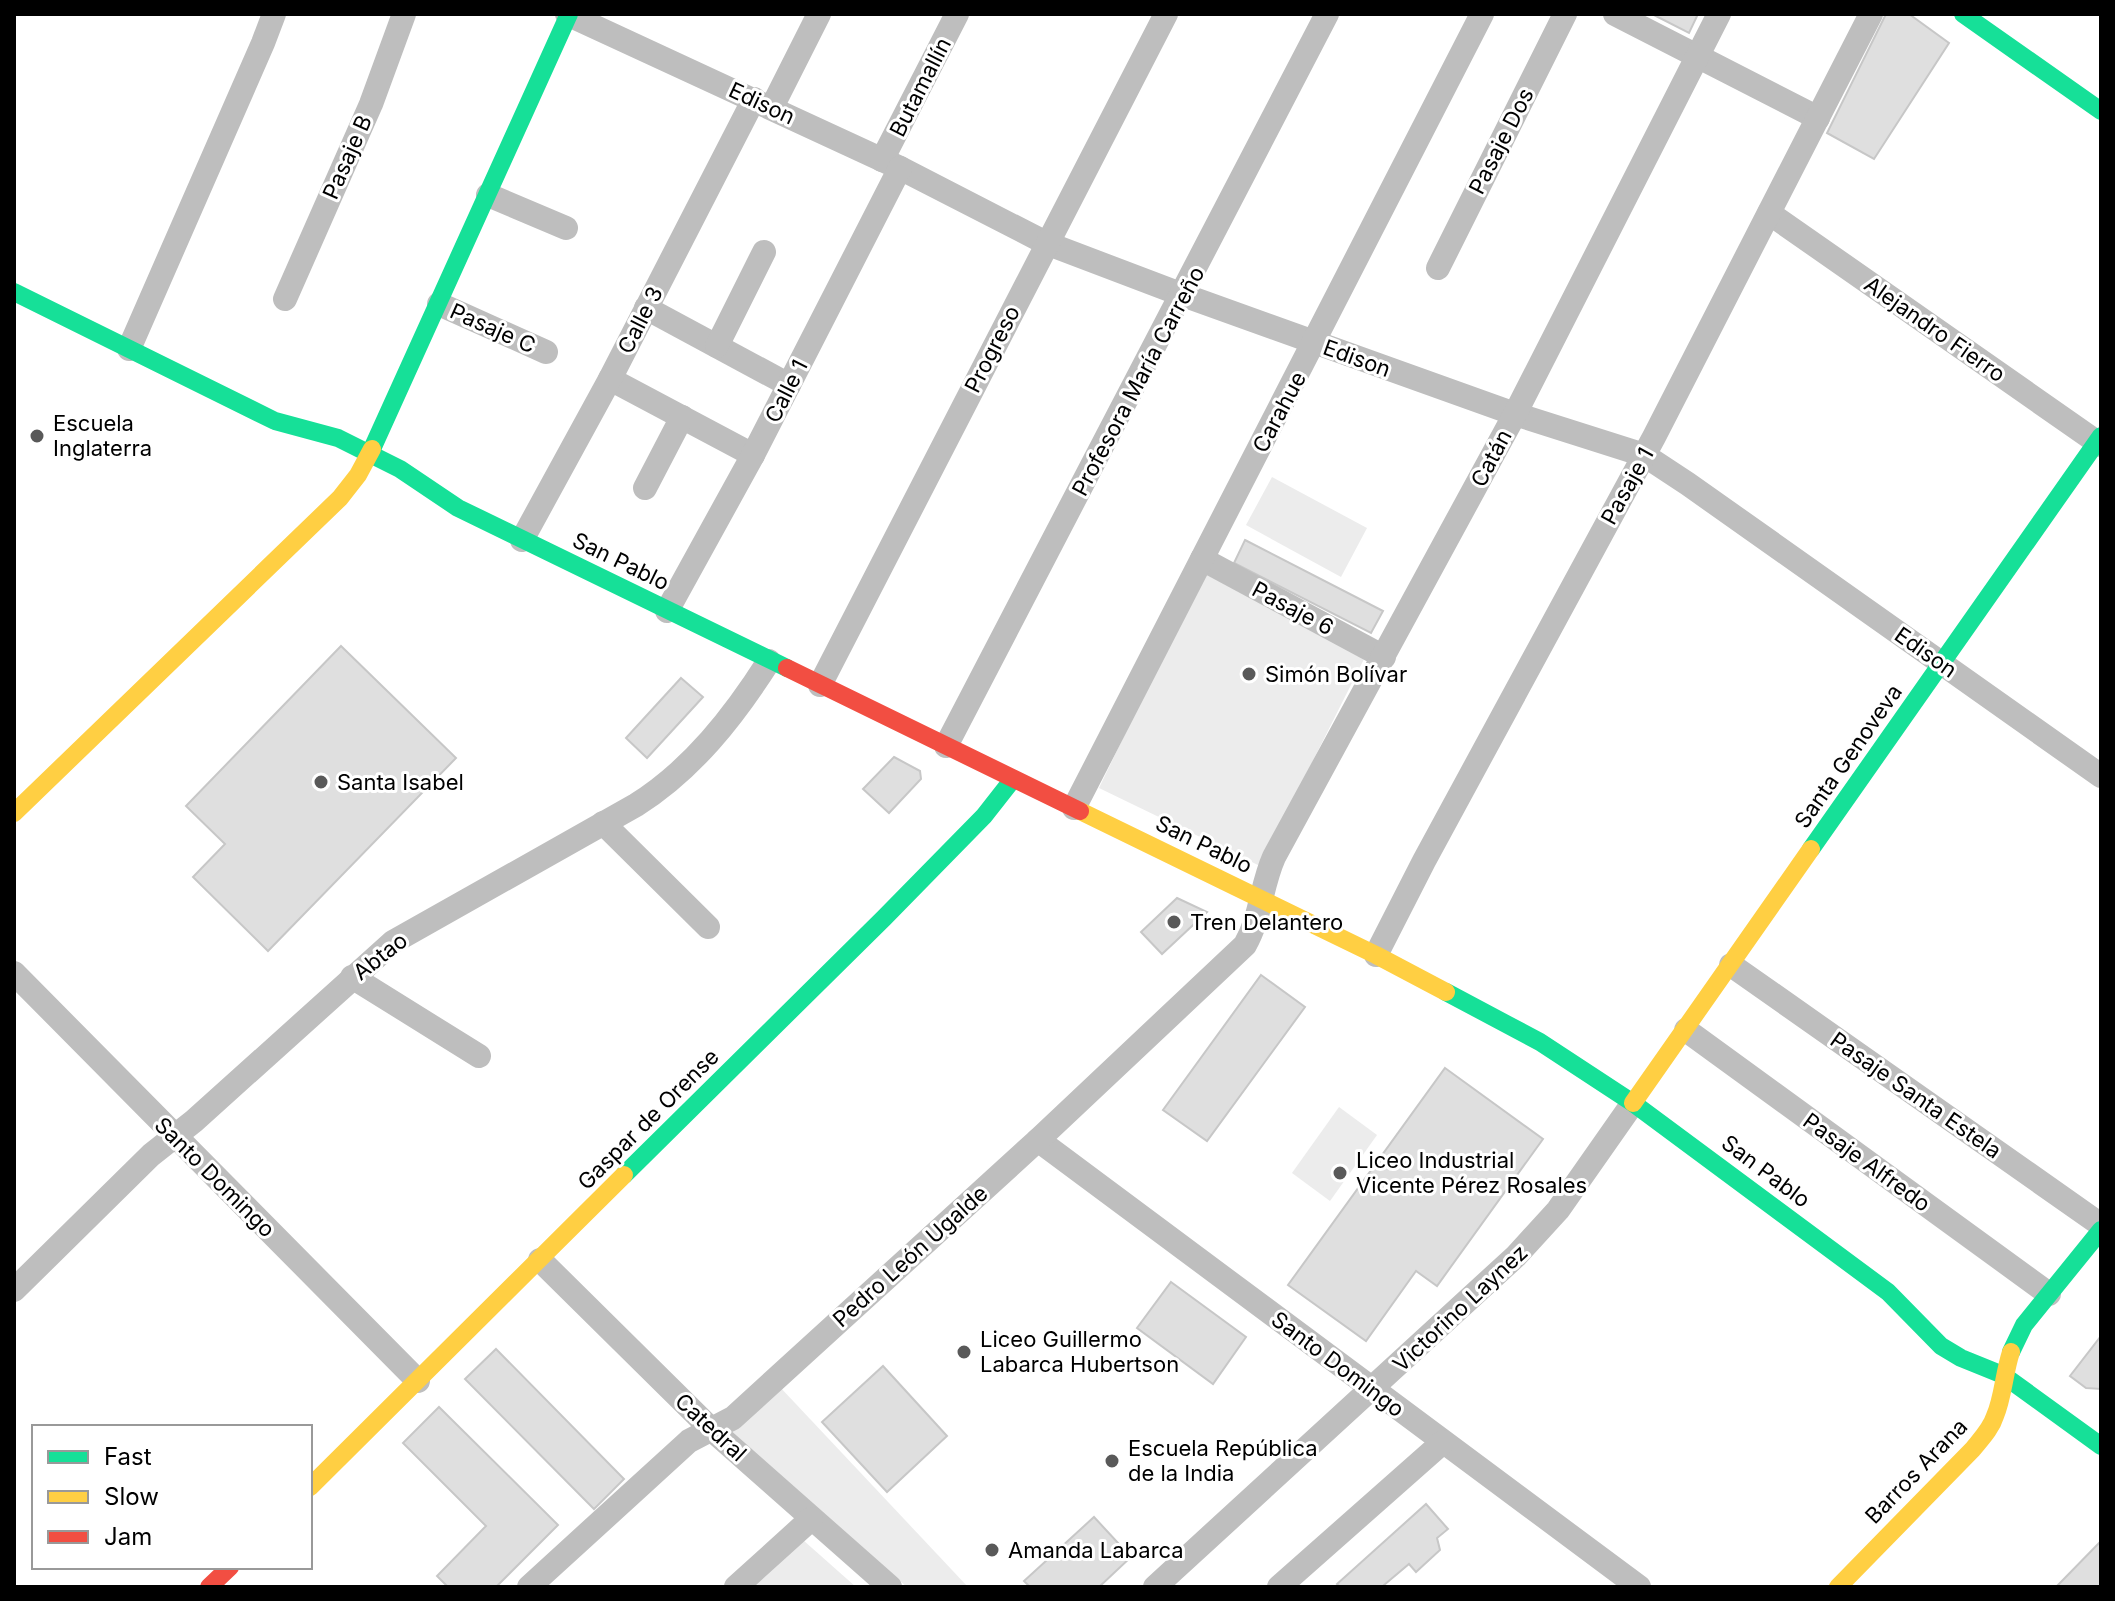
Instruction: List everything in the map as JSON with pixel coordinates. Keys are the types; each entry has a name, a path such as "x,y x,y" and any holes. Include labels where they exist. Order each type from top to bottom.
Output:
{"main road":[{"path":"14,813 299,539 358,475 439,304 569,14"},
{"path":"1963,14 2100,107"},
{"name":"San Pablo","path":"14,292 275,421 338,438 400,469 458,508 1376,955 1540,1042 1633,1103 1888,1292 1941,1346 2003,1375 2101,1446"},
{"name":"San Pablo","path":"275,421 304,447"},
{"name":"Santa Genoveva","path":"1633,1103 2099,441"},
{"name":"San Pablo","path":"416,503 458,508"},
{"name":"Gaspar de Orense","path":"312,1485 884,918 984,816 1013,779"},
{"name":"Barros Arana","path":"1838,1587 1990,1428 1997,1413 2003,1375 2014,1343 2024,1325 2101,1227"},
{"name":"San Pablo","path":"1888,1292 1925,1304"},
{"name":"San Pablo","path":"1982,1349 2003,1375"},
{"path":"209,1587 228,1569"}],"street":[{"path":"129,349 274,14"},
{"name":"Pasaje B","path":"285,299 371,104 404,14"},
{"name":"Edison","path":"569,14 891,164 1046,243 1515,414 1644,455 2101,776"},
{"name":"Calle 3","path":"522,540 646,308 763,103 819,14"},
{"name":"Butamallín","path":"891,164 957,14"},
{"name":"Progreso","path":"820,685 1166,14"},
{"name":"Profesora María Carreño","path":"946,746 1327,14"},
{"name":"Carahue","path":"1074,808 1482,14"},
{"name":"Pasaje Dos","path":"1438,268 1565,14"},
{"path":"1615,14 1818,118"},
{"name":"Catán","path":"1262,899 1266,874 1274,857 1515,414 1719,14"},
{"name":"Pasaje 1","path":"1376,955 1644,455 1871,14"},
{"name":"Calle 1","path":"667,611 789,385 891,164"},
{"path":"488,195 566,228"},
{"name":"Alejandro Fierro","path":"1769,213 2099,441"},
{"path":"717,346 764,252"},
{"name":"Pasaje C","path":"439,304 546,352"},
{"path":"646,308 789,385"},
{"path":"610,379 753,455"},
{"path":"645,488 682,417"},
{"name":"Pasaje 6","path":"1202,559 1384,657"},
{"name":"Abtao","path":"14,1290 151,1155 393,942 659,790 681,772 716,732 769,661"},
{"path":"603,823 708,927"},
{"name":"Pedro León Ugalde","path":"529,1587 689,1441 733,1418 1038,1140 1245,945 1254,928 1262,899"},
{"name":"Pasaje Santa Estela","path":"1731,965 2101,1227"},
{"name":"Santo Domingo","path":"14,973 418,1381"},
{"path":"352,977 479,1056"},
{"name":"Pasaje Alfredo","path":"1686,1030 2049,1294"},
{"name":"Victorino Laynez","path":"1155,1587 1488,1284 1538,1234 1633,1103"},
{"name":"Santo Domingo","path":"1038,1140 1639,1587"},
{"name":"Catedral","path":"540,1260 711,1429 890,1587"},
{"path":"1279,1587 1443,1442"},
{"path":"736,1587 811,1519"}],"shaded area":[{"path":"1272,477 1367,528 1341,577 1246,525"},
{"path":"1203,572 1365,657 1260,866 1099,788"},
{"path":"1339,1107 1377,1135 1330,1201 1292,1173"},
{"path":"779,1386 968,1587 907,1587 732,1433"},
{"path":"803,1540 856,1587 751,1587"}],"building":[{"path":"1652,14 1698,14 1689,33"},
{"path":"1886,14 1909,14 1949,43 1874,159 1827,133"},
{"path":"1245,540 1383,611 1371,633 1234,563"},
{"name":"Santa Isabel","path":"341,646 456,758 268,951 193,877 225,844 186,806"},
{"path":"681,678 703,697 647,758 626,738"},
{"path":"894,757 920,771 921,779 889,813 863,789"},
{"name":"Tren Delantero","path":"1177,898 1207,912 1162,954 1141,932"},
{"path":"1261,975 1305,1007 1207,1141 1163,1110"},
{"path":"1445,1068 1543,1139 1437,1286 1416,1271 1366,1341 1288,1285"},
{"path":"1171,1282 1246,1337 1213,1384 1137,1328"},
{"path":"2101,1336 2101,1389 2086,1388 2070,1376"},
{"path":"496,1349 624,1479 594,1509 465,1379"},
{"path":"883,1366 947,1436 887,1492 822,1422"},
{"path":"439,1407 558,1525 496,1587 448,1587 437,1576 486,1526 403,1443"},
{"path":"1426,1504 1448,1529 1437,1538 1440,1550 1416,1572 1409,1564 1384,1585 1386,1587 1340,1587 1337,1584"},
{"path":"1094,1517 1131,1557 1099,1587 1030,1587 1024,1581"},
{"path":"2101,1541 2101,1587 2056,1587"}],"traffic: fast":[{"path":"372,449 569,14"},
{"path":"1963,14 2101,111"},
{"path":"14,292 275,421 338,438 400,469 458,508 787,668"},
{"path":"1811,849 2101,436"},
{"path":"624,1175 884,918 984,816 1013,779"},
{"path":"1446,992 1540,1042 1633,1103 1888,1292 1941,1346 2003,1375 2101,1446"},
{"path":"2011,1352 2024,1325 2101,1230"}],"traffic: slow":[{"path":"14,813 340,498 358,475 372,449"},
{"path":"1080,811 1446,992"},
{"path":"1633,1103 1811,849"},
{"path":"312,1485 624,1175"},
{"path":"1838,1587 1986,1434 1998,1409 2011,1352"}],"traffic: jam":[{"path":"787,668 1080,811"},
{"path":"209,1587 228,1569"}],"place":[{"name":"Escuela Inglaterra","path":"37,436"},
{"name":"Simón Bolívar","path":"1249,674"},
{"name":"Santa Isabel","path":"321,782"},
{"name":"Tren Delantero","path":"1174,922"},
{"name":"Liceo Industrial Vicente Pérez Rosales","path":"1340,1173"},
{"name":"Liceo Guillermo Labarca Hubertson","path":"964,1352"},
{"name":"Escuela República de la India","path":"1112,1461"},
{"name":"Amanda Labarca","path":"992,1550"}]}
